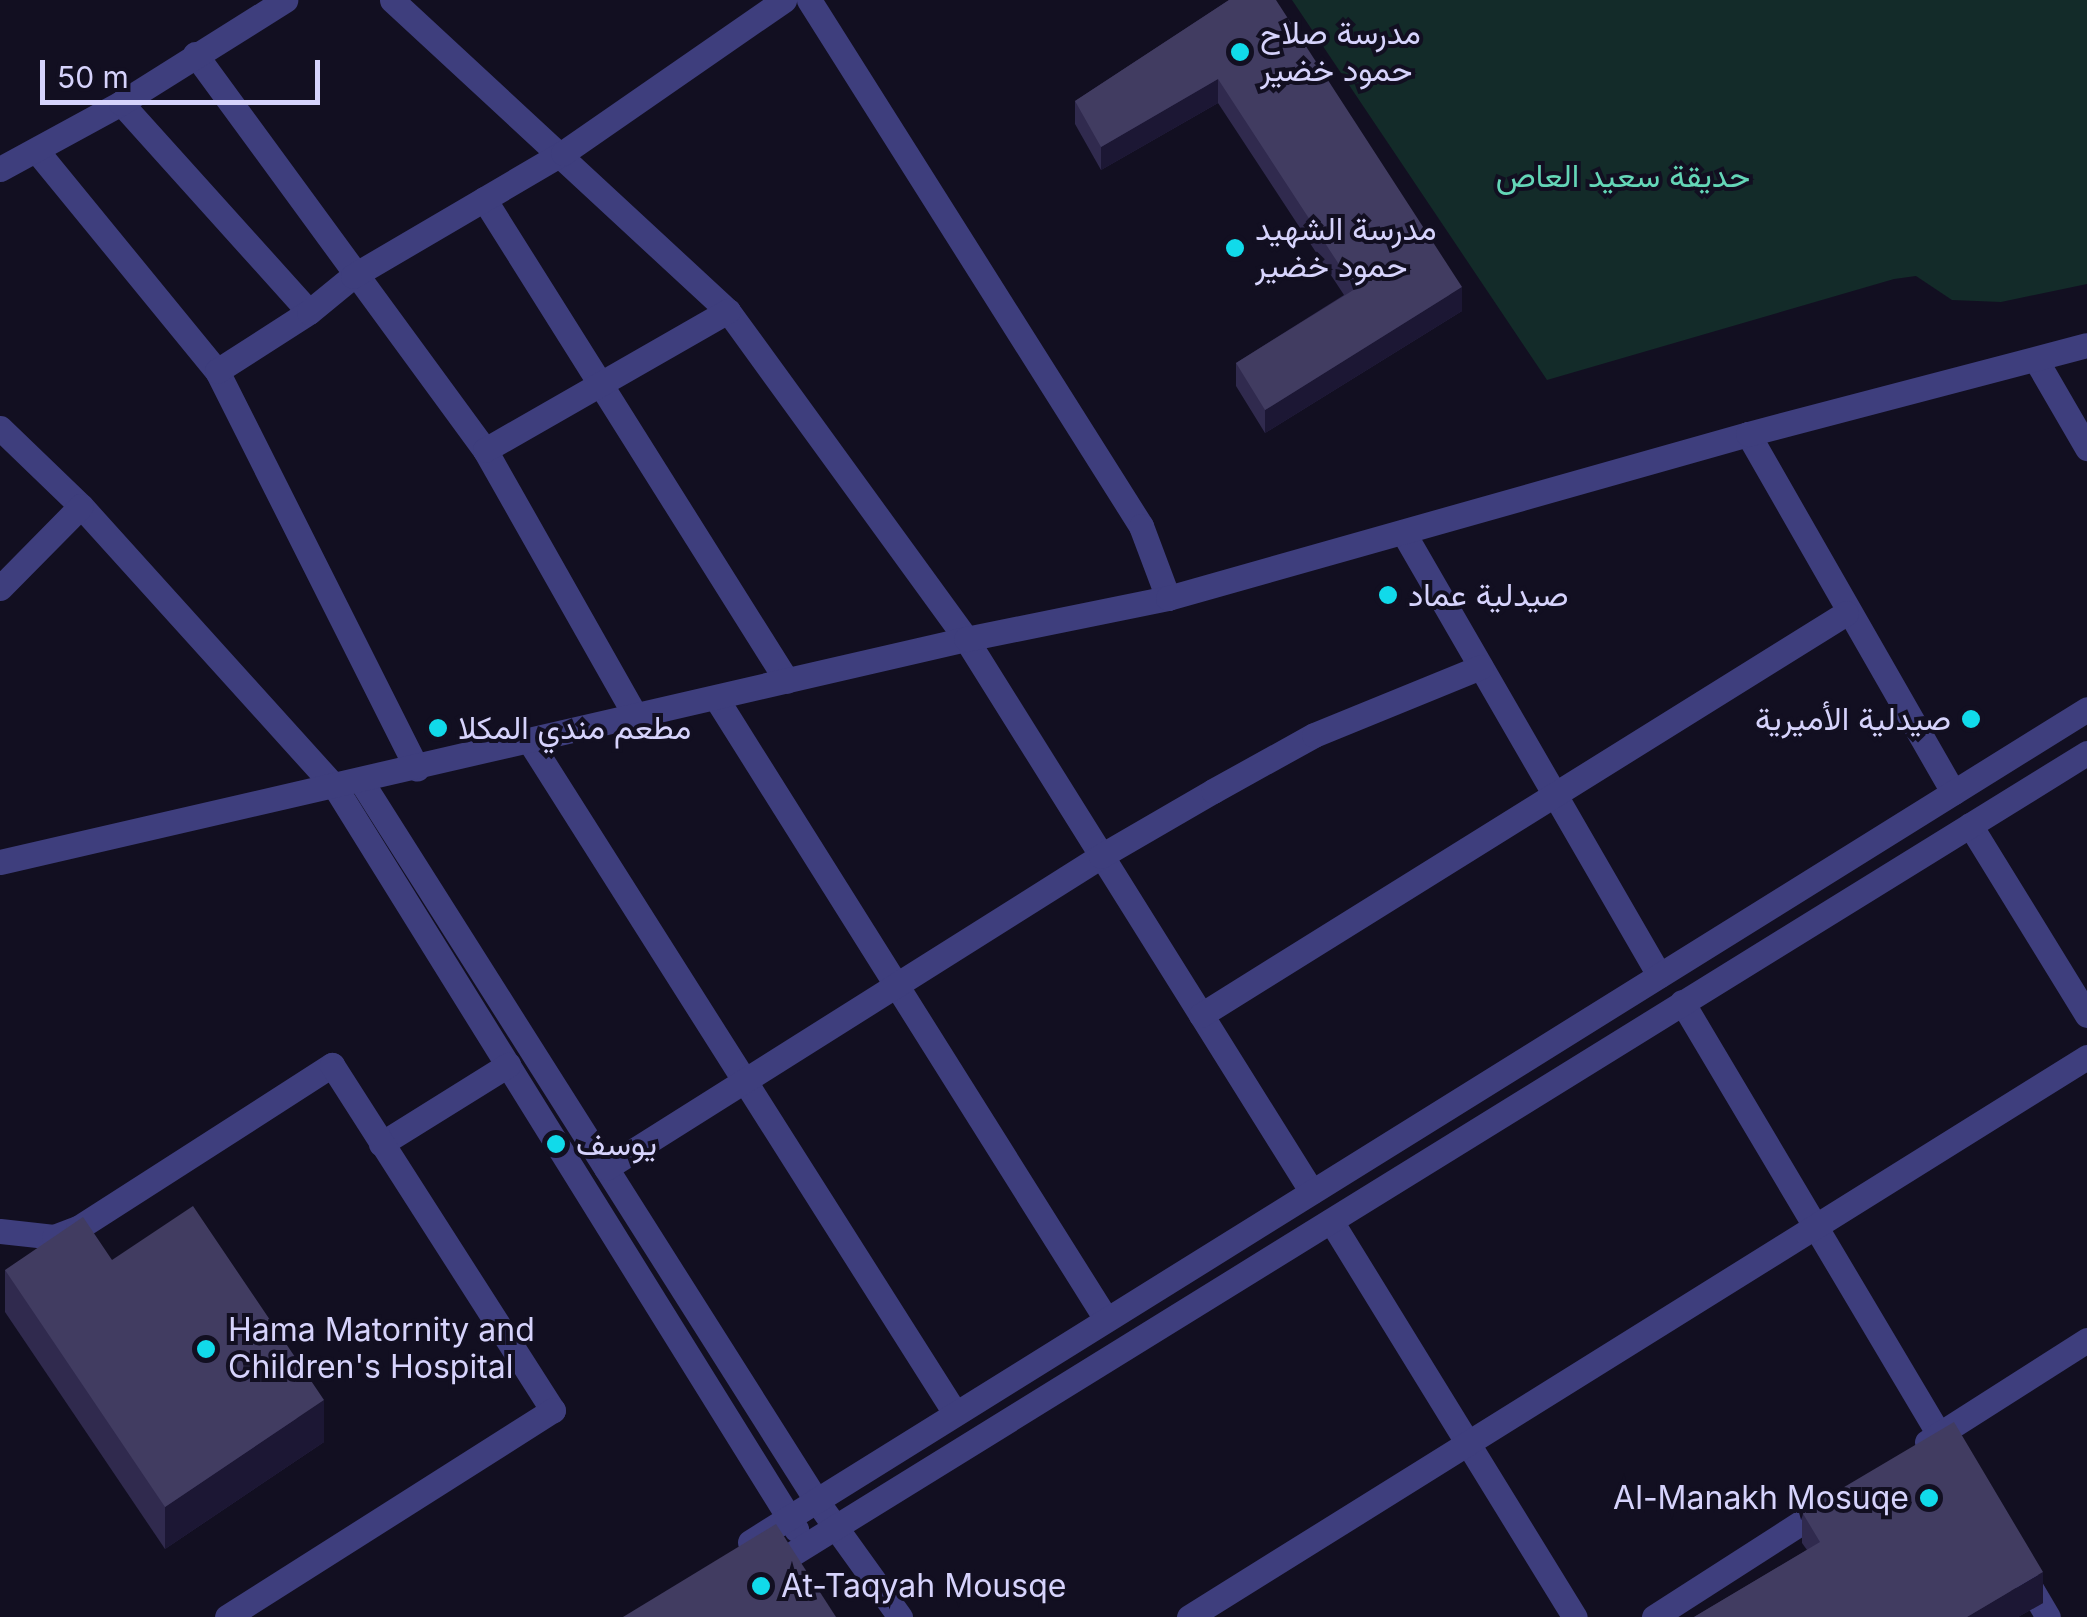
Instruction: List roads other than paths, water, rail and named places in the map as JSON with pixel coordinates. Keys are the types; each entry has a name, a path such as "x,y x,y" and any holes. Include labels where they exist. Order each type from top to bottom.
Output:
{"street":[{"path":"0,169 120,103 284,0"},
{"path":"392,0 728,310 966,639 1312,1192"},
{"path":"218,371 309,312 353,276 563,154 784,0"},
{"path":"809,0 1141,526 1168,598"},
{"path":"195,54 353,276 484,450 636,716"},
{"path":"120,103 309,312"},
{"path":"36,150 218,371 418,768"},
{"path":"484,198 788,681"},
{"path":"484,450 728,310"},
{"path":"0,862 361,782 966,639 1168,598 1748,434 2087,344"},
{"path":"2036,360 2087,448"},
{"path":"0,428 80,506 335,788 806,1545"},
{"path":"1748,434 1846,613 1953,792"},
{"path":"0,588 80,506"},
{"path":"1403,532 1660,975"},
{"path":"1201,1015 1846,613"},
{"path":"606,1168 1101,856 1314,735 1481,668"},
{"path":"716,698 1106,1319"},
{"path":"726,1557 2087,709"},
{"path":"530,742 955,1413"},
{"path":"739,1586 2087,753"},
{"path":"361,782 834,1528 900,1617"},
{"path":"1970,825 2087,1016"},
{"path":"1682,1002 1968,1484"},
{"path":"1189,1617 2087,1057"},
{"path":"0,1231 54,1237 78,1228 332,1065 553,1410 227,1617"},
{"path":"382,1144 508,1065"},
{"path":"1331,1221 1575,1617"},
{"path":"1906,1456 2087,1340"},
{"path":"1654,1617 1855,1488"},
{"path":"2008,1550 2048,1617"}],"place":[{"name":"مدرسة صلاح حمود خضير","path":"1240,52"},
{"name":"مدرسة الشهيد حمود خضير","path":"1235,248"},
{"name":"صيدلية عماد","path":"1388,595"},
{"name":"صيدلية الأميرية","path":"1971,719"},
{"name":"مطعم مندي المكلا","path":"438,728"},
{"name":"يوسف","path":"556,1144"},
{"name":"Hama Matornity and Children's Hospital","path":"206,1349"},
{"name":"Al-Manakh Mosuqe","path":"1929,1498"},
{"name":"At-Taqyah Mousqe","path":"761,1586"}],"park label":[{"name":"حديقة سعيد العاص","path":"1623,176"}]}
